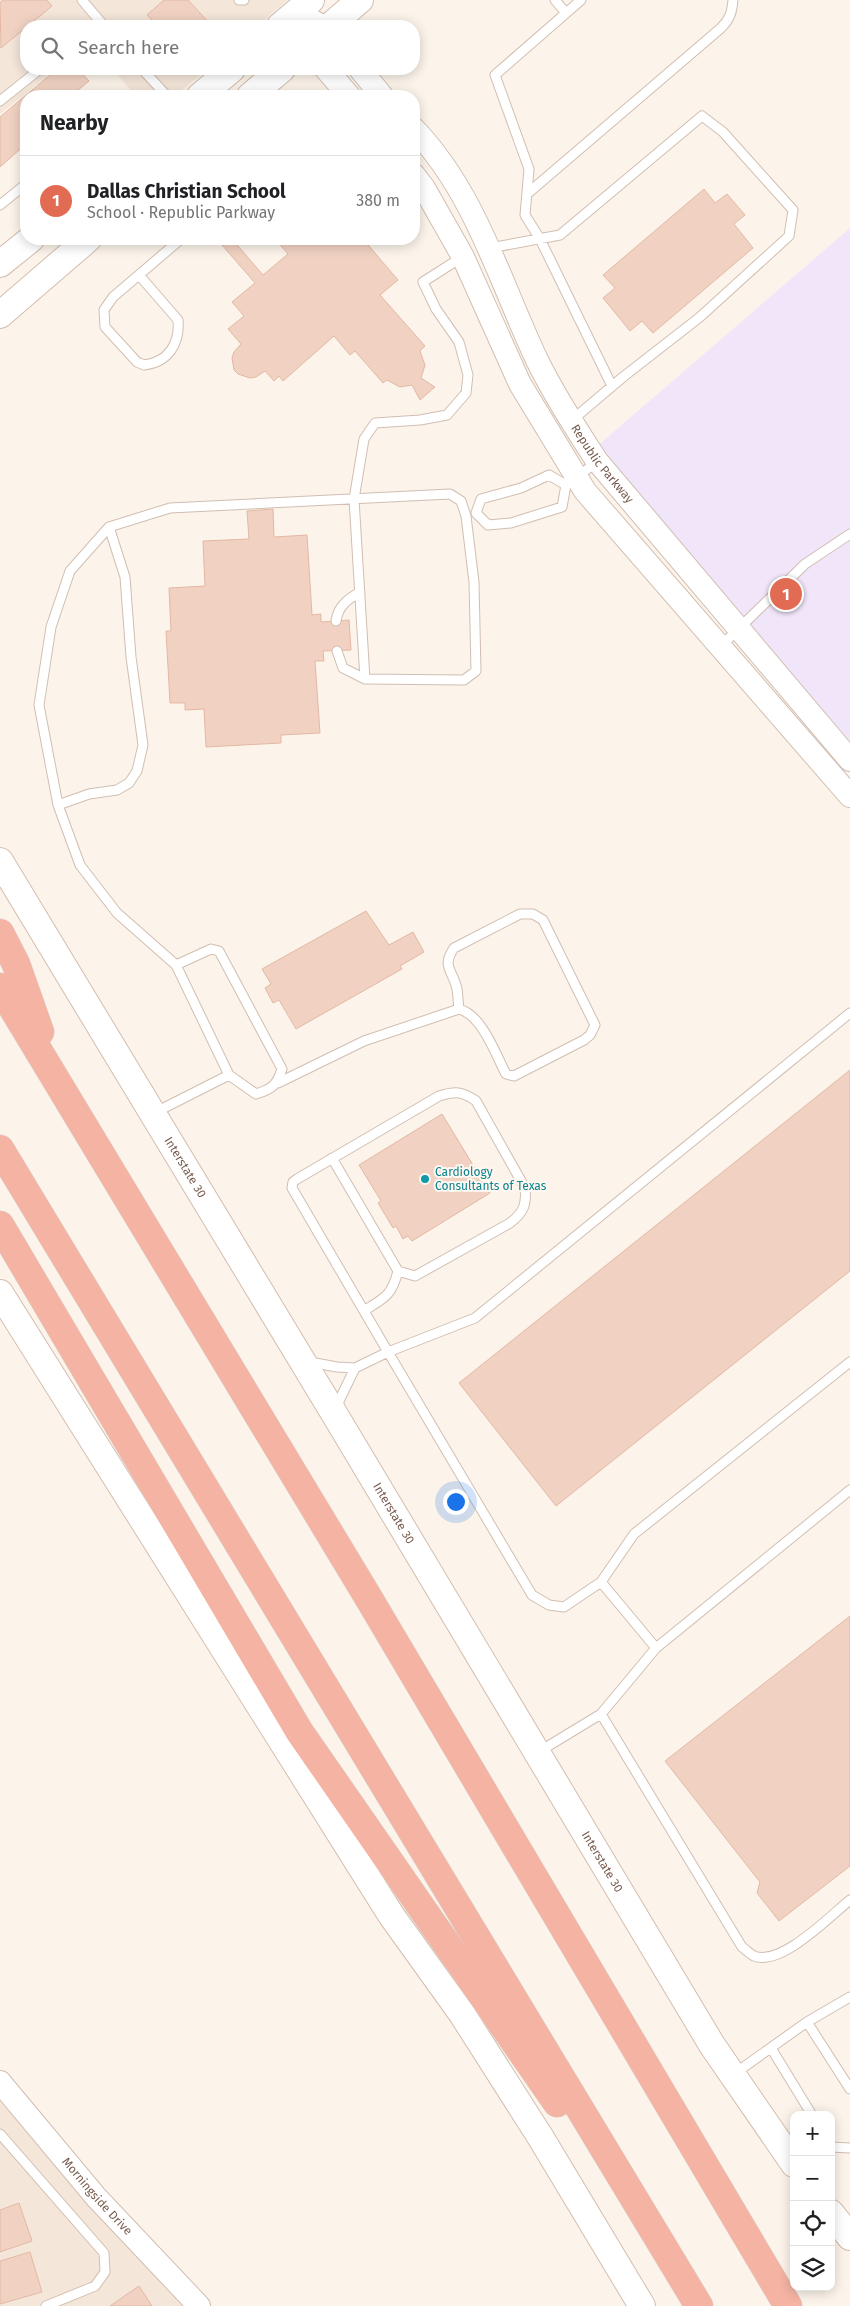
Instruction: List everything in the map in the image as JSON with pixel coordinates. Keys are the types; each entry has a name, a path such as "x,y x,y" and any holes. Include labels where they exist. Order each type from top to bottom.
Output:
{"highway":[{"path":"0,933 16,964 60,1087"},
{"path":"0,987 399,1648 788,2306"},
{"path":"0,1149 700,2306"},
{"path":"0,1225 299,1730 594,2155 629,2190"}],"main road":[{"path":"337,20 360,0"},
{"path":"207,90 225,75"},
{"path":"257,90 275,75"},
{"path":"0,264 23,245"},
{"path":"0,316 81,245"},
{"name":"Interstate 30","path":"0,861 732,2076 790,2157"},
{"path":"0,1293 391,1914 462,2014 541,2138 642,2306"},
{"path":"835,2218 850,2237"}],"street":[{"path":"296,14 309,20"},
{"path":"331,75 344,90"},
{"path":"365,75 377,90"},
{"name":"Republic Parkway","path":"420,135 448,171 470,209 538,361 571,422 597,462 850,760"},
{"name":"Republic Parkway","path":"420,183 463,257 520,384 571,480 585,491 850,796"},
{"path":"463,257 488,249"},
{"name":"Morningside Drive","path":"0,2082 96,2197 199,2306"}],"lane":[{"path":"82,0 96,20"},
{"path":"239,0 244,0"},
{"path":"555,0 566,13"},
{"path":"581,0 495,75 529,169 525,215 540,239 612,386"},
{"path":"527,194 722,28 728,21 733,0"},
{"path":"0,101 32,75"},
{"path":"148,75 161,90"},
{"path":"488,249 560,235 702,116 723,132 792,210 789,236 700,317 612,386 571,422"},
{"path":"0,205 20,189"},
{"path":"139,275 178,320 179,328 178,339 170,352 152,364 144,365 137,362 105,327 104,310 114,297 139,275 175,245"},
{"path":"365,679 354,499 364,439 375,423 420,420 447,415 466,393 468,375 459,342 436,309 422,282 463,257"},
{"path":"476,513 488,525 511,523 562,507 571,480 597,462"},
{"path":"476,513 480,499 520,488 549,475 571,480"},
{"path":"336,651 343,668 365,679 464,680 476,671 474,582 466,516 461,501 450,494 170,508 109,527 70,571 51,628 39,704 58,805 80,865 117,913 176,965 229,1075 256,1094 270,1090 278,1083 364,1041 459,1009 468,1011 477,1019 506,1074 514,1076 584,1040 590,1035 595,1026 543,920 533,914 520,914 454,948 448,956 448,968 457,988 459,1009"},
{"path":"466,516 476,513"},
{"path":"58,805 89,794 116,790 129,784 137,771 143,745 131,657 125,576 109,527"},
{"path":"721,647 805,564 850,534"},
{"path":"336,621 336,614 344,602 360,592"},
{"path":"176,965 210,949 219,951 282,1069 278,1083"},
{"path":"300,1357 314,1363 355,1368 388,1352 475,1318 850,1014"},
{"path":"153,1113 229,1075"},
{"path":"332,1158 398,1271 415,1276 521,1215 526,1201 525,1188 476,1101 464,1093 453,1092 439,1096 332,1158 297,1179 292,1188 532,1595 549,1605 564,1607 601,1582 634,1534 850,1362"},
{"path":"365,1310 387,1297 394,1286 398,1271"},
{"path":"338,1420 339,1401 355,1368"},
{"path":"537,1752 601,1714 656,1648 850,1490"},
{"path":"601,1582 656,1648"},
{"path":"601,1714 742,1947 754,1956 770,1958 785,1952 850,1900"},
{"path":"732,2076 807,2022 850,1998"},
{"path":"807,2022 850,2088"},
{"path":"771,2048 810,2111"},
{"path":"0,2134 104,2253 105,2272 96,2286 46,2306"},
{"path":"835,2146 850,2148"}],"shaded area":[{"path":"0,0 288,0 264,20 20,20 20,75 48,75 29,90 20,90 20,98 0,114"},
{"path":"117,75 200,75 182,90 131,90"},
{"path":"850,228 850,741 596,447"},
{"path":"0,2095 184,2306 0,2306"}],"building":[{"path":"3,0 47,0 52,6 35,20 20,20 20,32 1,48 0,3"},
{"path":"164,0 188,0 206,20 152,20 147,15"},
{"path":"50,75 84,75 89,81 78,90 32,90"},
{"path":"20,100 20,149 0,167 0,117"},
{"path":"704,189 715,203 727,194 745,215 734,224 753,248 653,333 642,321 630,331 603,298 615,288 603,275"},
{"path":"222,245 237,245 263,275 288,254 280,245 368,245 398,280 380,295 425,346 420,351 425,365 421,378 435,387 420,400 412,385 400,387 387,380 383,383 355,351 350,355 334,336 283,381 279,376 274,381 265,371 256,377 250,378 238,374 234,370 232,358 234,352 241,344 228,329 244,316 232,302 255,283"},
{"path":"273,509 274,537 307,535 312,615 321,614 321,622 349,620 351,650 323,651 324,661 315,661 320,733 281,735 281,743 206,747 204,709 185,710 185,703 170,703 166,631 171,631 169,588 205,586 203,541 249,539 247,511"},
{"path":"366,911 389,945 413,932 424,952 400,966 402,969 296,1029 279,1000 273,1003 265,988 271,984 262,969"},
{"path":"850,1070 850,1271 556,1506 459,1383"},
{"name":"Cardiology Consultants of Texas","path":"442,1114 490,1193 412,1241 408,1236 403,1239 396,1226 393,1228 378,1203 381,1201 359,1165"},
{"path":"850,1616 850,1866 779,1921 757,1893 760,1882 665,1761"},
{"path":"19,2203 32,2241 0,2252 0,2210"},
{"path":"30,2252 42,2292 0,2304 0,2261"},
{"path":"139,2286 152,2306 110,2306 120,2299"}],"place":[{"name":"Dallas Christian School","path":"786,594"},
{"name":"Cardiology Consultants of Texas","path":"425,1179"}]}
